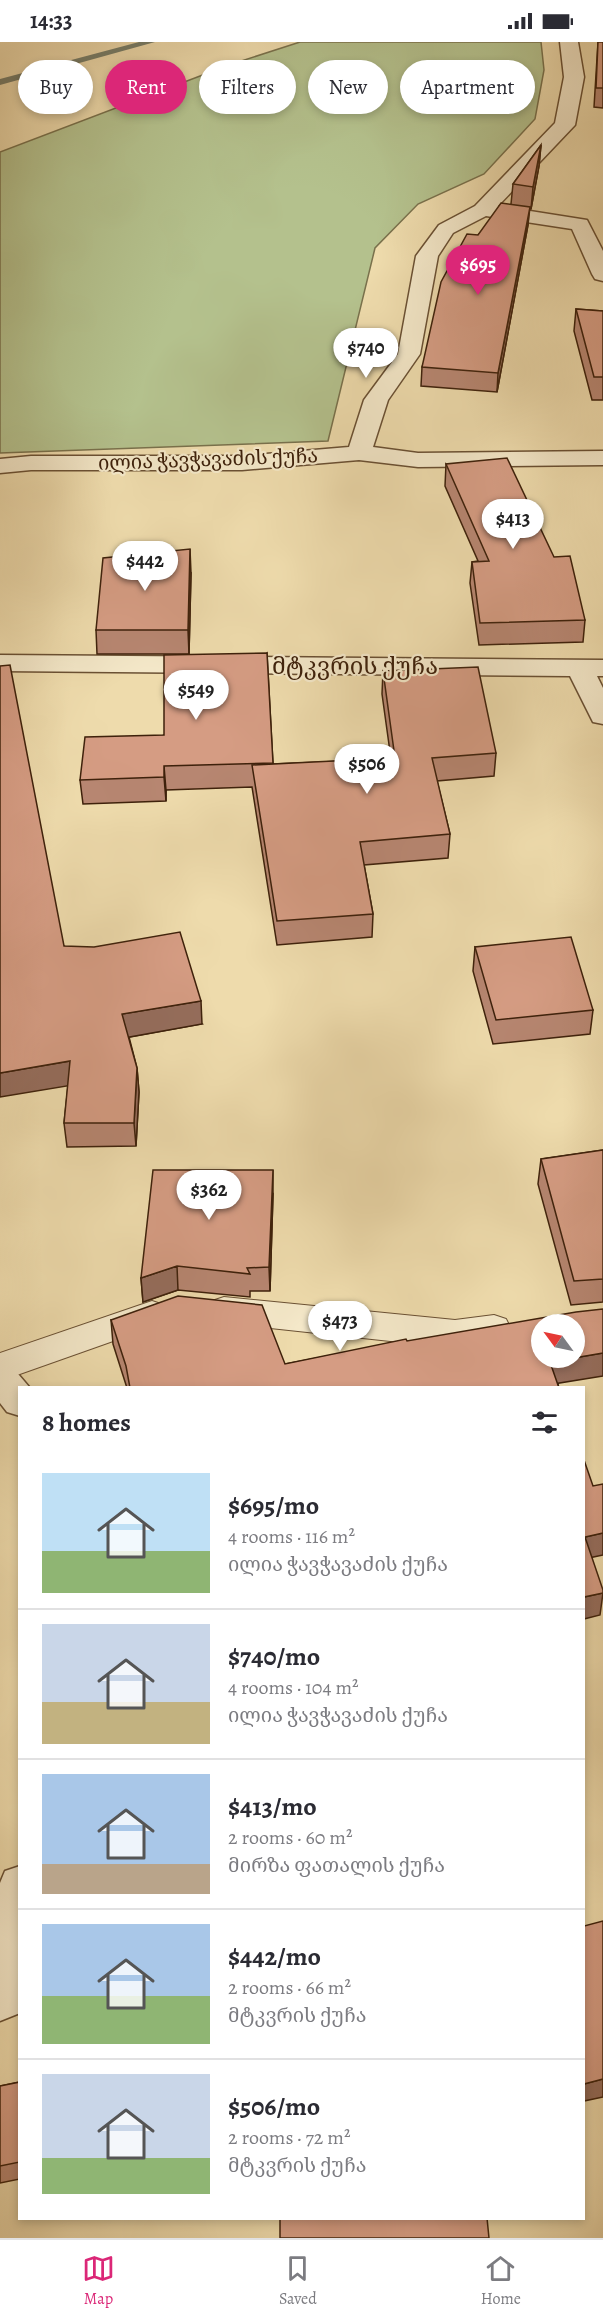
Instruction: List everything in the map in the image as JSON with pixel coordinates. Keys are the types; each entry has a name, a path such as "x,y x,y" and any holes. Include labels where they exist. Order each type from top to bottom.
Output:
{"street":[{"path":"359,453 376,400 409,354 427,256 446,229 482,210 565,125 574,77 569,42"},
{"path":"482,210 580,224 603,274"},
{"name":"ილია ჭავჭავაძის ქუჩა","path":"0,466 31,463 243,463 359,453 418,460 603,458"},
{"name":"მტკვრის ქუჩა","path":"0,663 591,668"},
{"path":"591,668 603,716"},
{"path":"0,1378 18,1399"},
{"path":"0,1999 4,1997 18,1900"}],"lane":[{"path":"0,1367 184,1306 455,1334 524,1326"}],"green space":[{"path":"300,42 541,42 544,70 535,119 484,174 418,204 375,248 328,441 0,453 0,152 105,112 105,114 187,114 187,81 199,76 199,114 296,114 296,60 244,60"}],"building":[{"path":"598,42 603,42 603,88 596,88"},
{"path":"541,145 533,187 513,184"},
{"path":"501,203 530,207 498,373 422,367 441,282 467,234 478,235"},
{"path":"576,309 603,311 603,377 594,377"},
{"path":"507,458 554,557 570,556 585,620 480,623 472,562 489,561 446,464"},
{"path":"190,549 188,630 96,630 103,558"},
{"path":"267,653 273,763 164,766 164,777 80,780 85,737 164,735 164,655"},
{"path":"10,665 64,946 94,947 180,932 201,1001 122,1014 137,1068 134,1123 64,1123 70,1061 0,1073 0,666"},
{"path":"478,667 496,753 432,758 450,834 360,842 373,914 277,921 252,765 395,758 383,671"},
{"path":"571,937 593,1010 496,1020 475,947"},
{"path":"603,1150 603,1279 574,1281 541,1159"},
{"path":"153,1170 273,1170 269,1267 247,1268 250,1274 177,1266 141,1278"},
{"path":"178,1296 262,1305 285,1364 406,1339 407,1341 531,1320 531,1368 552,1368 558,1386 130,1386 126,1366 111,1320"},
{"path":"603,1309 603,1353 585,1356 585,1314 564,1314"},
{"path":"585,1463 593,1486 603,1484 603,1533 585,1537"},
{"path":"585,1537 603,1590 603,1593 585,1597"},
{"path":"603,1921 603,2079 585,2084 585,1926"},
{"path":"18,2082 18,2162 0,2166 0,2086"},
{"path":"280,2220 487,2220 489,2238 280,2238"}],"waterway":[{"path":"0,82 150,42"}]}
